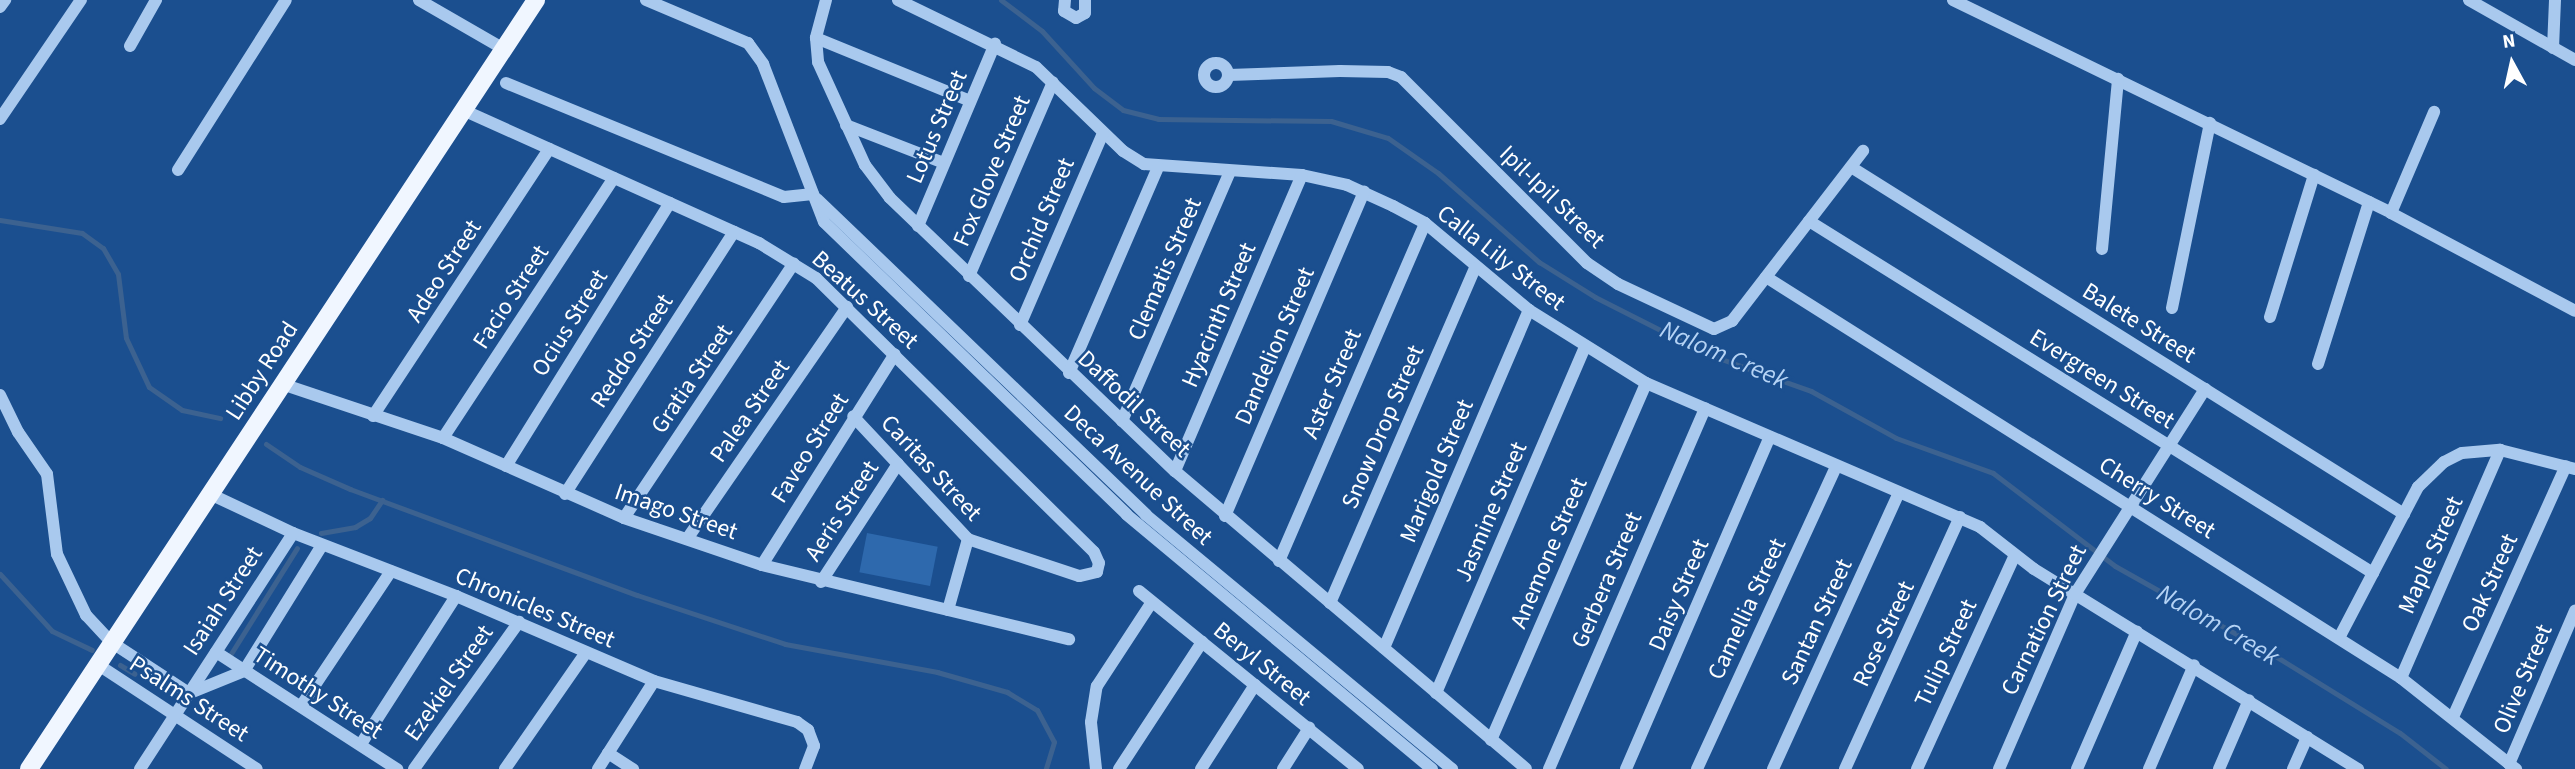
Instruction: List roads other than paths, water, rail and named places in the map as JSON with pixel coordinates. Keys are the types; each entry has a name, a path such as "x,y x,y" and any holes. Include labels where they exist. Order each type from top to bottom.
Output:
{"main road":[{"name":"Libby Road","path":"29,769 536,0"}],"street":[{"path":"0,8 5,0"},
{"path":"0,119 81,0"},
{"path":"130,46 156,0"},
{"path":"178,170 286,0"},
{"path":"419,0 504,49"},
{"name":"Deca Avenue Street","path":"646,0 737,36 757,52 813,194 922,308 1142,520 1330,677 1432,769"},
{"name":"Daffodil Street","path":"826,0 816,38 818,62 846,125 876,182 1069,373 1175,471 1526,769"},
{"name":"Calla Lily Street","path":"898,0 995,44 1053,82 1133,159 1158,167 1302,175 1364,192 1425,223 1475,268 1529,310 1646,383 1836,467 1960,517 2075,594 2194,665 2358,769"},
{"path":"1064,0 1067,15 1076,18 1085,13 1085,0"},
{"path":"1952,0 2369,202 2575,311"},
{"path":"2469,0 2575,60"},
{"path":"2553,48 2555,0"},
{"path":"816,38 971,101"},
{"name":"Lotus Street","path":"918,226 995,44"},
{"name":"Ipil-Ipil Street","path":"1229,75 1340,71 1388,72 1401,77 1587,263 1618,284 1708,327 1727,326 1863,151"},
{"path":"2102,249 2119,79"},
{"name":"Fox Glove Street","path":"970,276 1053,82"},
{"path":"506,83 784,197 813,194"},
{"name":"Beatus Street","path":"463,110 734,232 794,263 847,307 1094,552 1099,569"},
{"path":"2391,214 2434,112"},
{"path":"2172,308 2210,123"},
{"path":"846,125 944,163"},
{"name":"Orchid Street","path":"1020,325 1103,132"},
{"name":"Adeo Street","path":"373,415 550,149"},
{"name":"Balete Street","path":"1851,166 2404,514"},
{"path":"1069,373 1158,167"},
{"name":"Clematis Street","path":"1122,421 1230,172"},
{"name":"Hyacinth Street","path":"1175,471 1302,175"},
{"path":"2270,317 2314,175"},
{"name":"Facio Street","path":"443,438 614,178"},
{"name":"Dandelion Street","path":"1225,516 1364,192"},
{"path":"2318,364 2369,202"},
{"name":"Ocius Street","path":"506,466 670,204"},
{"name":"Evergreen Street","path":"1809,221 2373,573"},
{"name":"Aster Street","path":"1279,561 1425,223"},
{"name":"Reddo Street","path":"565,494 734,232"},
{"name":"Gratia Street","path":"624,518 794,263"},
{"name":"Snow Drop Street","path":"1330,603 1475,268"},
{"name":"Cherry Street","path":"1766,277 2401,678 2513,766"},
{"name":"Palea Street","path":"687,539 847,307"},
{"name":"Marigold Street","path":"1384,648 1529,310"},
{"name":"Jasmine Street","path":"1436,693 1585,347"},
{"name":"Faveo Street","path":"762,565 853,416 895,355"},
{"name":"Anemone Street","path":"1492,740 1646,383"},
{"name":"Imago Street","path":"282,384 443,438 624,518 762,565 821,582 1069,639"},
{"name":"Carnation Street","path":"1999,769 2075,594 2104,544 2205,389"},
{"name":"Psalms Street","path":"0,395 18,432 49,480 57,554 86,615 111,642 189,693"},
{"name":"Gerbera Street","path":"1549,769 1705,408"},
{"name":"Caritas Street","path":"853,416 968,539 1079,576 1091,576 1099,569"},
{"name":"Daisy Street","path":"1626,769 1770,437"},
{"path":"2339,638 2418,487 2444,462 2462,453 2500,450 2570,468"},
{"name":"Maple Street","path":"2401,678 2500,450"},
{"name":"Aeris Street","path":"821,582 898,464"},
{"name":"Camellia Street","path":"1697,769 1836,467"},
{"name":"Oak Street","path":"2453,717 2570,468"},
{"name":"Santan Street","path":"1773,769 1899,492"},
{"name":"Chronicles Street","path":"210,494 293,533 456,596 519,622 585,654 654,681 797,722 808,730 814,746 806,769"},
{"name":"Rose Street","path":"1845,769 1960,517"},
{"name":"Isaiah Street","path":"140,769 293,533"},
{"path":"948,610 968,539"},
{"path":"244,671 323,545"},
{"name":"Tulip Street","path":"1917,769 2015,555"},
{"path":"301,706 391,571"},
{"name":"Beryl Street","path":"1139,591 1358,769"},
{"path":"360,744 456,596"},
{"path":"1096,769 1091,705 1097,686 1152,602"},
{"name":"Olive Street","path":"2513,766 2575,611"},
{"name":"Ezekiel Street","path":"414,769 519,622"},
{"path":"2077,769 2137,631"},
{"path":"1119,769 1202,642"},
{"name":"Timothy Street","path":"216,652 397,769"},
{"path":"505,769 585,654"},
{"name":"Psalms Street","path":"97,664 257,769"},
{"path":"2149,769 2194,665"},
{"name":"Isaiah Street","path":"189,693 244,671"},
{"name":"Deca Avenue Street","path":"1330,677 1452,769"},
{"path":"598,769 654,681"},
{"path":"1201,769 1255,685"},
{"path":"2219,769 2249,700"},
{"path":"1283,769 1309,728"},
{"path":"2292,769 2306,737"},
{"path":"608,753 633,769"}],"waterway":[{"name":"Nalom Creek","path":"1001,0 1042,31 1094,88 1123,110 1158,119 1331,121 1388,138 1438,173 1539,262 1595,297 1710,355 1811,391 1896,438 1993,473 2115,566 2272,654 2400,733 2446,769"},
{"path":"0,220 82,233 103,248 118,274 126,338 149,387 182,410 220,418"},
{"path":"266,444 300,467 350,489 637,595 785,644 937,672 1007,692 1037,710 1054,742 1046,769"},
{"path":"321,533 355,527 370,518 382,500"},
{"path":"227,660 297,548"},
{"path":"0,574 52,631 92,650"},
{"path":"120,665 135,674"}]}
